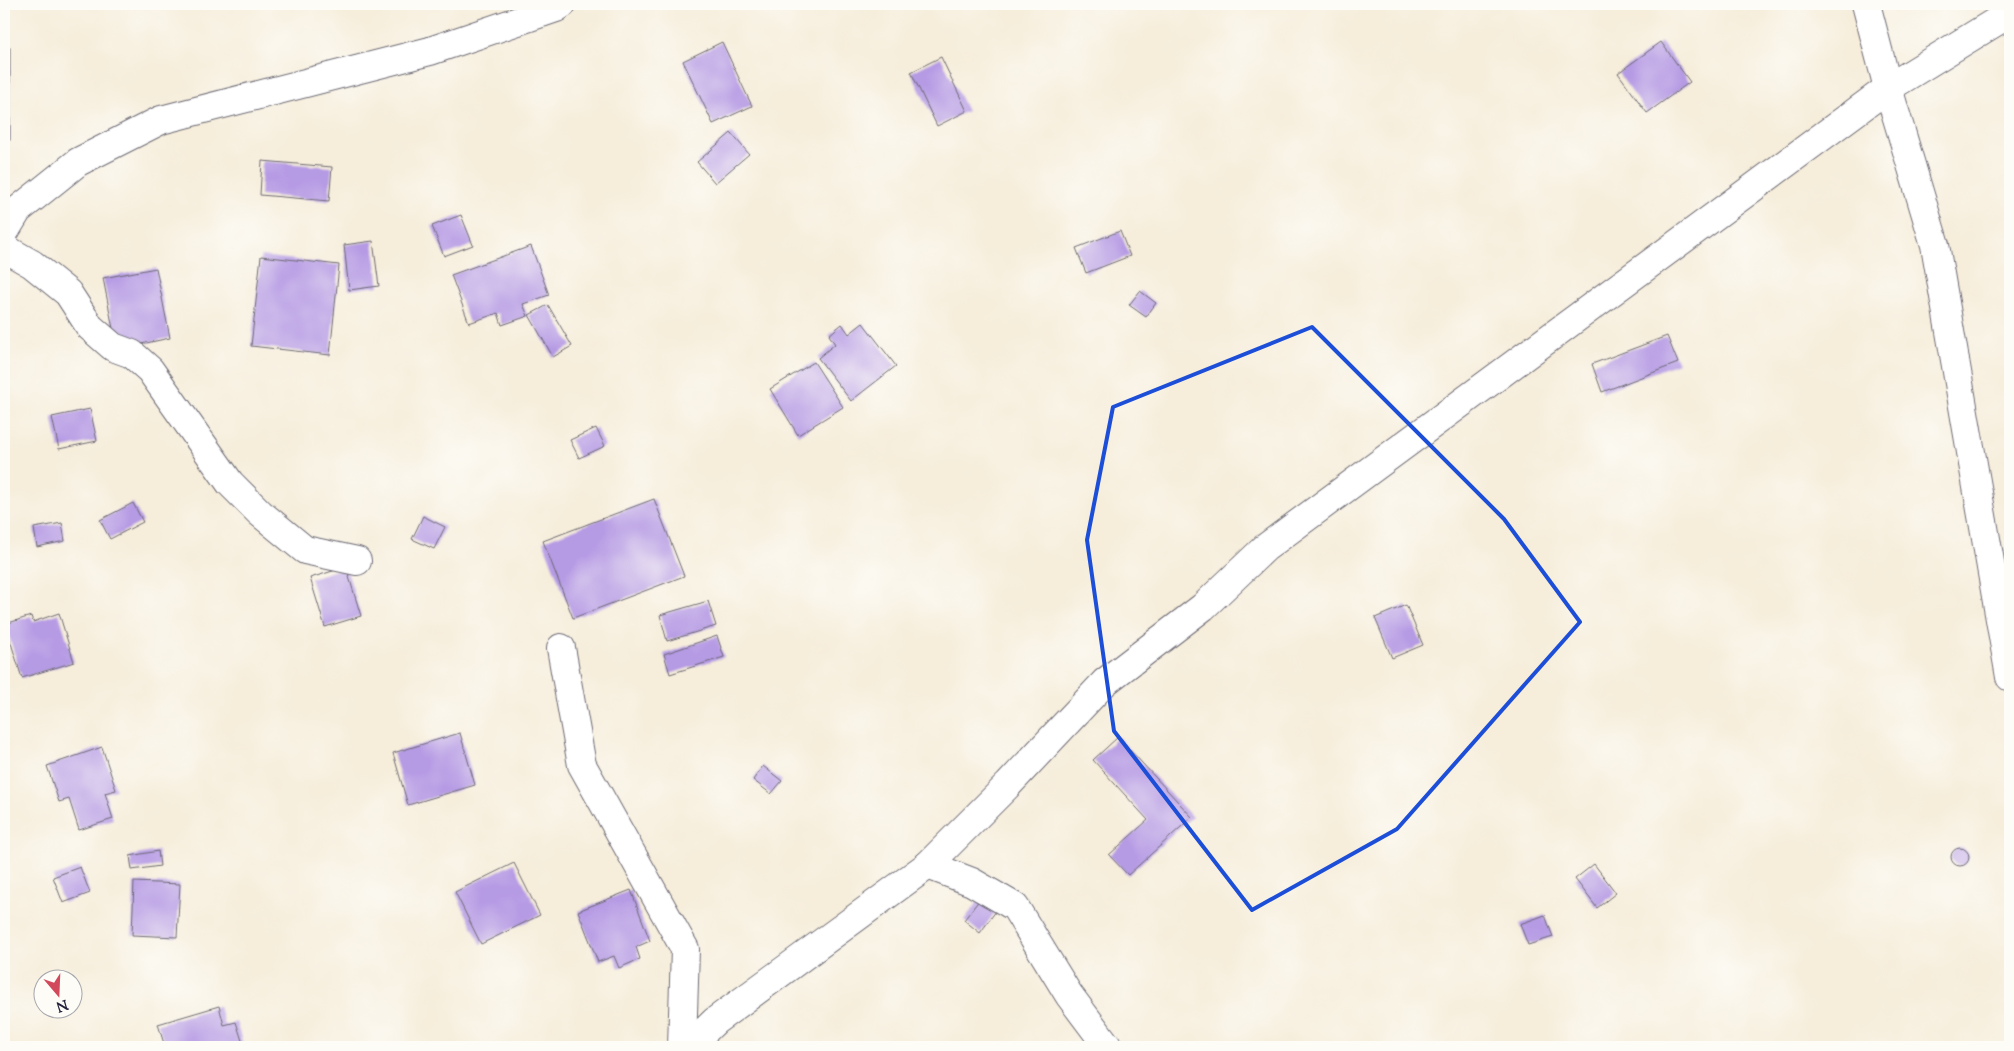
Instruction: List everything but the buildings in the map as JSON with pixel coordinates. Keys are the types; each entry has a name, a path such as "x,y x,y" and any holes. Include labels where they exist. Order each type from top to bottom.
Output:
{"street":[{"path":"4,233 18,210 78,162 161,120 430,51 556,8 562,4"},
{"path":"1866,4 1888,88 1935,245 2010,677"},
{"path":"688,1047 715,1021 928,865 1008,785 1105,682 1203,607 1265,548 1888,88 2010,13"},
{"path":"4,248 32,264 68,293 90,327 113,348 132,354 150,370 230,483 260,514 305,550 357,561"},
{"path":"562,648 582,765 685,949 682,1047"},
{"path":"928,865 972,882 1015,907 1068,996 1108,1047"}],"highlighted area":[{"path":"1312,327 1504,519 1580,622 1397,829 1252,910 1114,731 1087,540 1113,407"}]}
